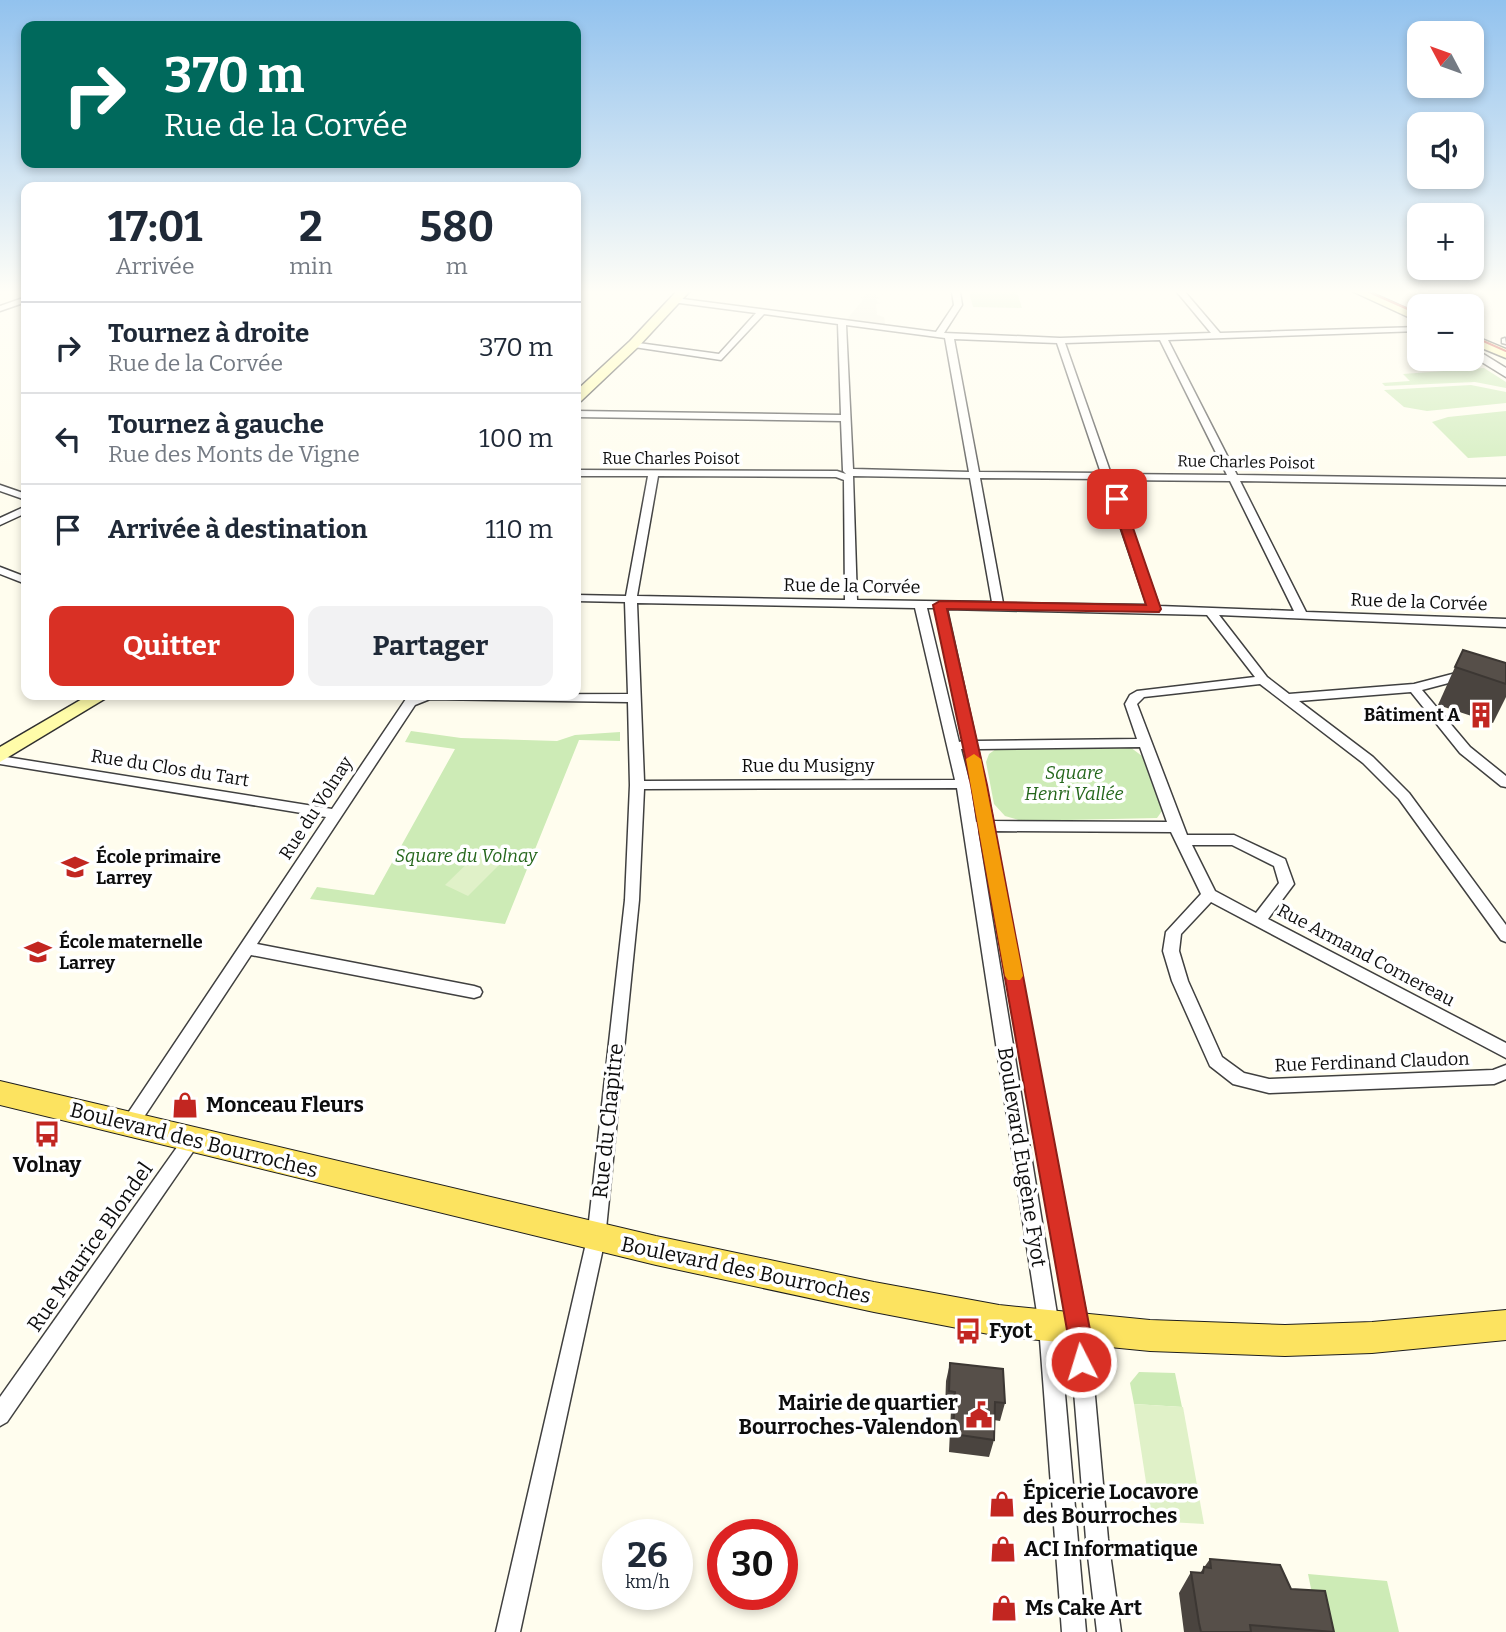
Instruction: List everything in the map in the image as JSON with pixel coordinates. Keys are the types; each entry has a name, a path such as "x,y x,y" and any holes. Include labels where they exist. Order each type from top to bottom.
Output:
{"main road":[{"path":"581,393 608,368"},
{"path":"0,758 94,700"},
{"name":"Boulevard des Bourroches","path":"0,1093 596,1238 910,1304 1064,1328 1188,1338 1351,1339 1506,1325"}],"street":[{"path":"844,368 848,471 854,476 851,603"},
{"path":"952,368 976,475 998,606"},
{"path":"1070,368 1154,609"},
{"path":"1178,368 1302,616"},
{"path":"581,414 846,418"},
{"name":"Rue Charles Poisot","path":"581,473 1506,482"},
{"name":"Rue du Chapitre","path":"508,1632 596,1238 632,900 637,785 631,600 653,474"},
{"path":"0,488 21,495"},
{"path":"0,522 21,512"},
{"path":"0,570 21,579"},
{"name":"Rue de la Corvée","path":"581,598 1154,609 1506,623"},
{"name":"Boulevard Eugène Fyot","path":"920,604 953,745 971,785"},
{"name":"Boulevard Eugène Fyot","path":"940,605 971,745 971,785 1064,1328 1074,1632"},
{"path":"1211,612 1263,680 1368,760 1404,796 1506,936"},
{"path":"1287,698 1414,688 1461,676 1488,683 1506,679"},
{"path":"1209,895 1179,833 1131,704 1134,698 1141,694 1263,680"},
{"path":"1414,688 1465,750 1506,783"},
{"name":"Rue du Volnay","path":"581,697 635,698"},
{"name":"Rue du Volnay","path":"130,1124 334,814 410,702 415,700"},
{"path":"953,745 1145,743"},
{"name":"Rue du Clos du Tart","path":"0,758 334,814"},
{"name":"Rue du Musigny","path":"637,785 971,785"},
{"path":"978,826 1179,833 1234,840 1280,863 1287,884 1259,920"},
{"name":"Boulevard Eugène Fyot","path":"978,826 1064,1328 1109,1632"},
{"name":"Rue Armand Cornereau","path":"1209,895 1506,1051"},
{"name":"Rue Ferdinand Claudon","path":"1209,895 1174,932 1171,951 1180,981 1216,1061 1239,1079 1269,1086 1494,1077 1506,1072"},
{"path":"246,948 474,992"},
{"name":"Rue Maurice Blondel","path":"0,1415 193,1138"}],"green space":[{"path":"1484,368 1506,382 1506,388 1475,382 1385,386 1382,383 1410,381 1403,374 1484,371"},
{"path":"1471,385 1506,392 1506,403 1427,411 1404,407 1384,390"},
{"path":"1506,411 1506,456 1468,458 1432,422 1448,417"},
{"name":"Square du Volnay","path":"411,731 461,738 557,741 575,735 620,732 620,741 579,740 505,924 310,899 317,887 374,895 455,749 405,742"},
{"name":"Square Henri Vallée","path":"1130,747 1142,756 1162,811 1157,818 1022,821 1005,816 994,804 986,762 989,754 996,749"},
{"path":"482,849 506,858 468,896 445,885"},
{"path":"1139,1372 1175,1373 1182,1407 1134,1404 1130,1383"},
{"path":"1134,1404 1183,1407 1204,1524 1152,1521"},
{"path":"1308,1574 1387,1581 1399,1632 1320,1632"}],"building":[{"path":"1463,650 1506,663 1506,684 1455,667"},
{"name":"Mairie de quartier Bourroches-Valendon","path":"950,1363 1003,1369 1005,1403 995,1402 994,1440 953,1434 955,1392 949,1391"},
{"path":"1210,1559 1280,1565 1291,1589 1325,1591 1334,1632 1250,1625 1251,1632 1201,1632 1191,1572 1203,1573 1204,1567 1211,1568"}],"slow traffic":[{"path":"974,759 1014,976"}],"place":[{"name":"Bâtiment A","path":"1481,715"},
{"name":"École primaire Larrey","path":"75,867"},
{"name":"École maternelle Larrey","path":"38,952"},
{"name":"Monceau Fleurs","path":"185,1105"},
{"name":"Volnay","path":"47,1134"},
{"name":"Fyot","path":"968,1331"},
{"name":"Mairie de quartier Bourroches-Valendon","path":"979,1415"},
{"name":"Épicerie Locavore des Bourroches","path":"1002,1504"},
{"name":"ACI Informatique","path":"1003,1549"},
{"name":"Ms Cake Art","path":"1004,1608"}],"route":[{"path":"1081,1362 1079,1330 979,785 940,605 1154,609 1117,499"}]}
